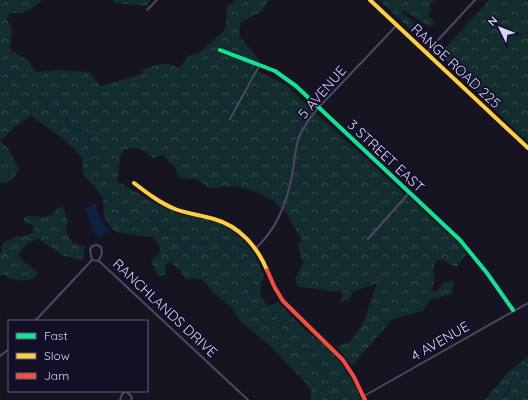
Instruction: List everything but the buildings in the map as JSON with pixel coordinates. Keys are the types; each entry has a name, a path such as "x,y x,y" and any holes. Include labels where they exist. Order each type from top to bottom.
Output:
{"street":[{"path":"147,10 157,0"},
{"name":"RANGE ROAD 225","path":"370,0 396,26 528,148"},
{"path":"426,53 475,0"},
{"name":"5 AVENUE","path":"256,248 261,244 276,222 285,205 290,188 297,142 300,134 318,107 396,26"},
{"name":"3 STREET EAST","path":"220,50 279,74 296,86 460,240 471,252 513,310"},
{"path":"230,119 259,66"},
{"path":"134,183 152,198 164,204 181,211 218,220 227,224 246,237 256,248 275,291 296,315 340,356 349,368 364,398"},
{"path":"368,239 409,193"},
{"path":"92,260 90,250 92,246 97,245 101,248 102,253 99,261"},
{"name":"RANCHLANDS DRIVE","path":"36,320 92,260 99,261 248,400"},
{"name":"4 AVENUE","path":"364,398 513,310 528,303"},
{"path":"0,356 8,350"},
{"path":"127,392 132,397 131,400"}],"green space":[{"path":"0,0 42,0 23,13 10,13 7,20 12,27 10,50 28,60 35,72 56,70 90,72 100,86 142,74 143,69 166,63 179,68 189,56 199,53 226,29 227,6 236,0 269,0 261,12 241,22 239,36 259,59 254,69 288,86 463,247 466,254 456,268 442,259 435,262 433,271 435,278 432,290 436,292 444,283 453,280 452,294 431,299 422,311 392,319 352,366 336,346 350,342 363,324 377,283 354,291 349,299 340,303 343,291 300,287 295,280 303,263 297,243 303,242 288,216 274,201 257,192 237,186 210,188 196,179 179,178 175,167 162,155 152,158 145,152 136,148 124,150 121,155 117,181 161,206 191,217 213,221 239,236 252,251 261,268 264,278 261,284 260,295 268,306 278,302 305,330 324,344 341,363 355,386 361,400 311,400 311,391 306,383 268,344 239,320 231,307 214,293 202,280 193,278 185,279 180,270 170,262 165,266 165,274 159,277 151,261 160,252 159,246 153,237 119,233 113,230 104,217 103,198 84,176 82,157 65,140 30,115 0,140"},
{"path":"112,0 151,0 146,6 115,3"},
{"path":"379,0 436,0 429,5 431,8 428,16 436,23 430,27 403,10 402,12 418,26 412,31"},
{"path":"489,0 528,0 528,143 440,54"},
{"path":"0,140 9,150 19,169 12,179 7,182 0,183"},
{"path":"61,206 68,222 65,227 70,238 74,243 85,246 82,261 62,255 38,238 27,244 18,254 25,263 38,273 29,280 16,280 8,278 5,274 1,275 0,277 0,255 2,252 1,246 3,243 17,236 21,237 32,233 34,227 33,225 24,222 24,217 48,216"},
{"path":"528,356 528,400 485,400 508,372"}],"water":[{"path":"93,203 96,204 97,212 100,218 109,230 109,232 99,236 94,233 86,210"}],"waterway":[{"path":"0,73 3,75 7,72 11,74 9,83 10,88 23,94 26,99 33,100 39,97 46,99 49,98 46,108 47,110 55,106 58,109 56,118 58,122 63,117 68,117 68,120 65,123 68,125 70,131 74,132 78,129 82,131 89,128 86,132 90,135 88,140 90,141 93,156 97,162 87,167 86,170 95,177 107,180 107,194 111,194 110,201 107,206 112,209 118,208 123,212 127,219 126,224 128,228 131,228 141,216 145,221 149,217 153,219 154,223 168,233 177,232 178,233 176,236 180,240 181,244 185,246 190,244 194,239 197,244 210,242 215,235 219,239 223,239 230,246 242,246 247,249 249,252 249,257 241,261 238,266 252,282 251,291 254,294 245,311 251,316 260,318 265,322 279,319 283,335 288,341 296,346 318,354 320,367 326,370 327,378 325,389 320,389 317,391 319,400"},
{"path":"498,400 508,391 516,369 528,363"}],"traffic: fast":[{"path":"220,50 275,71 296,86 460,240 487,273 513,310"}],"traffic: slow":[{"path":"370,0 528,148"},
{"path":"134,183 169,207 223,222 239,232 258,253 267,270"}],"traffic: jam":[{"path":"267,270 283,301 343,360 354,377 365,400"}]}
